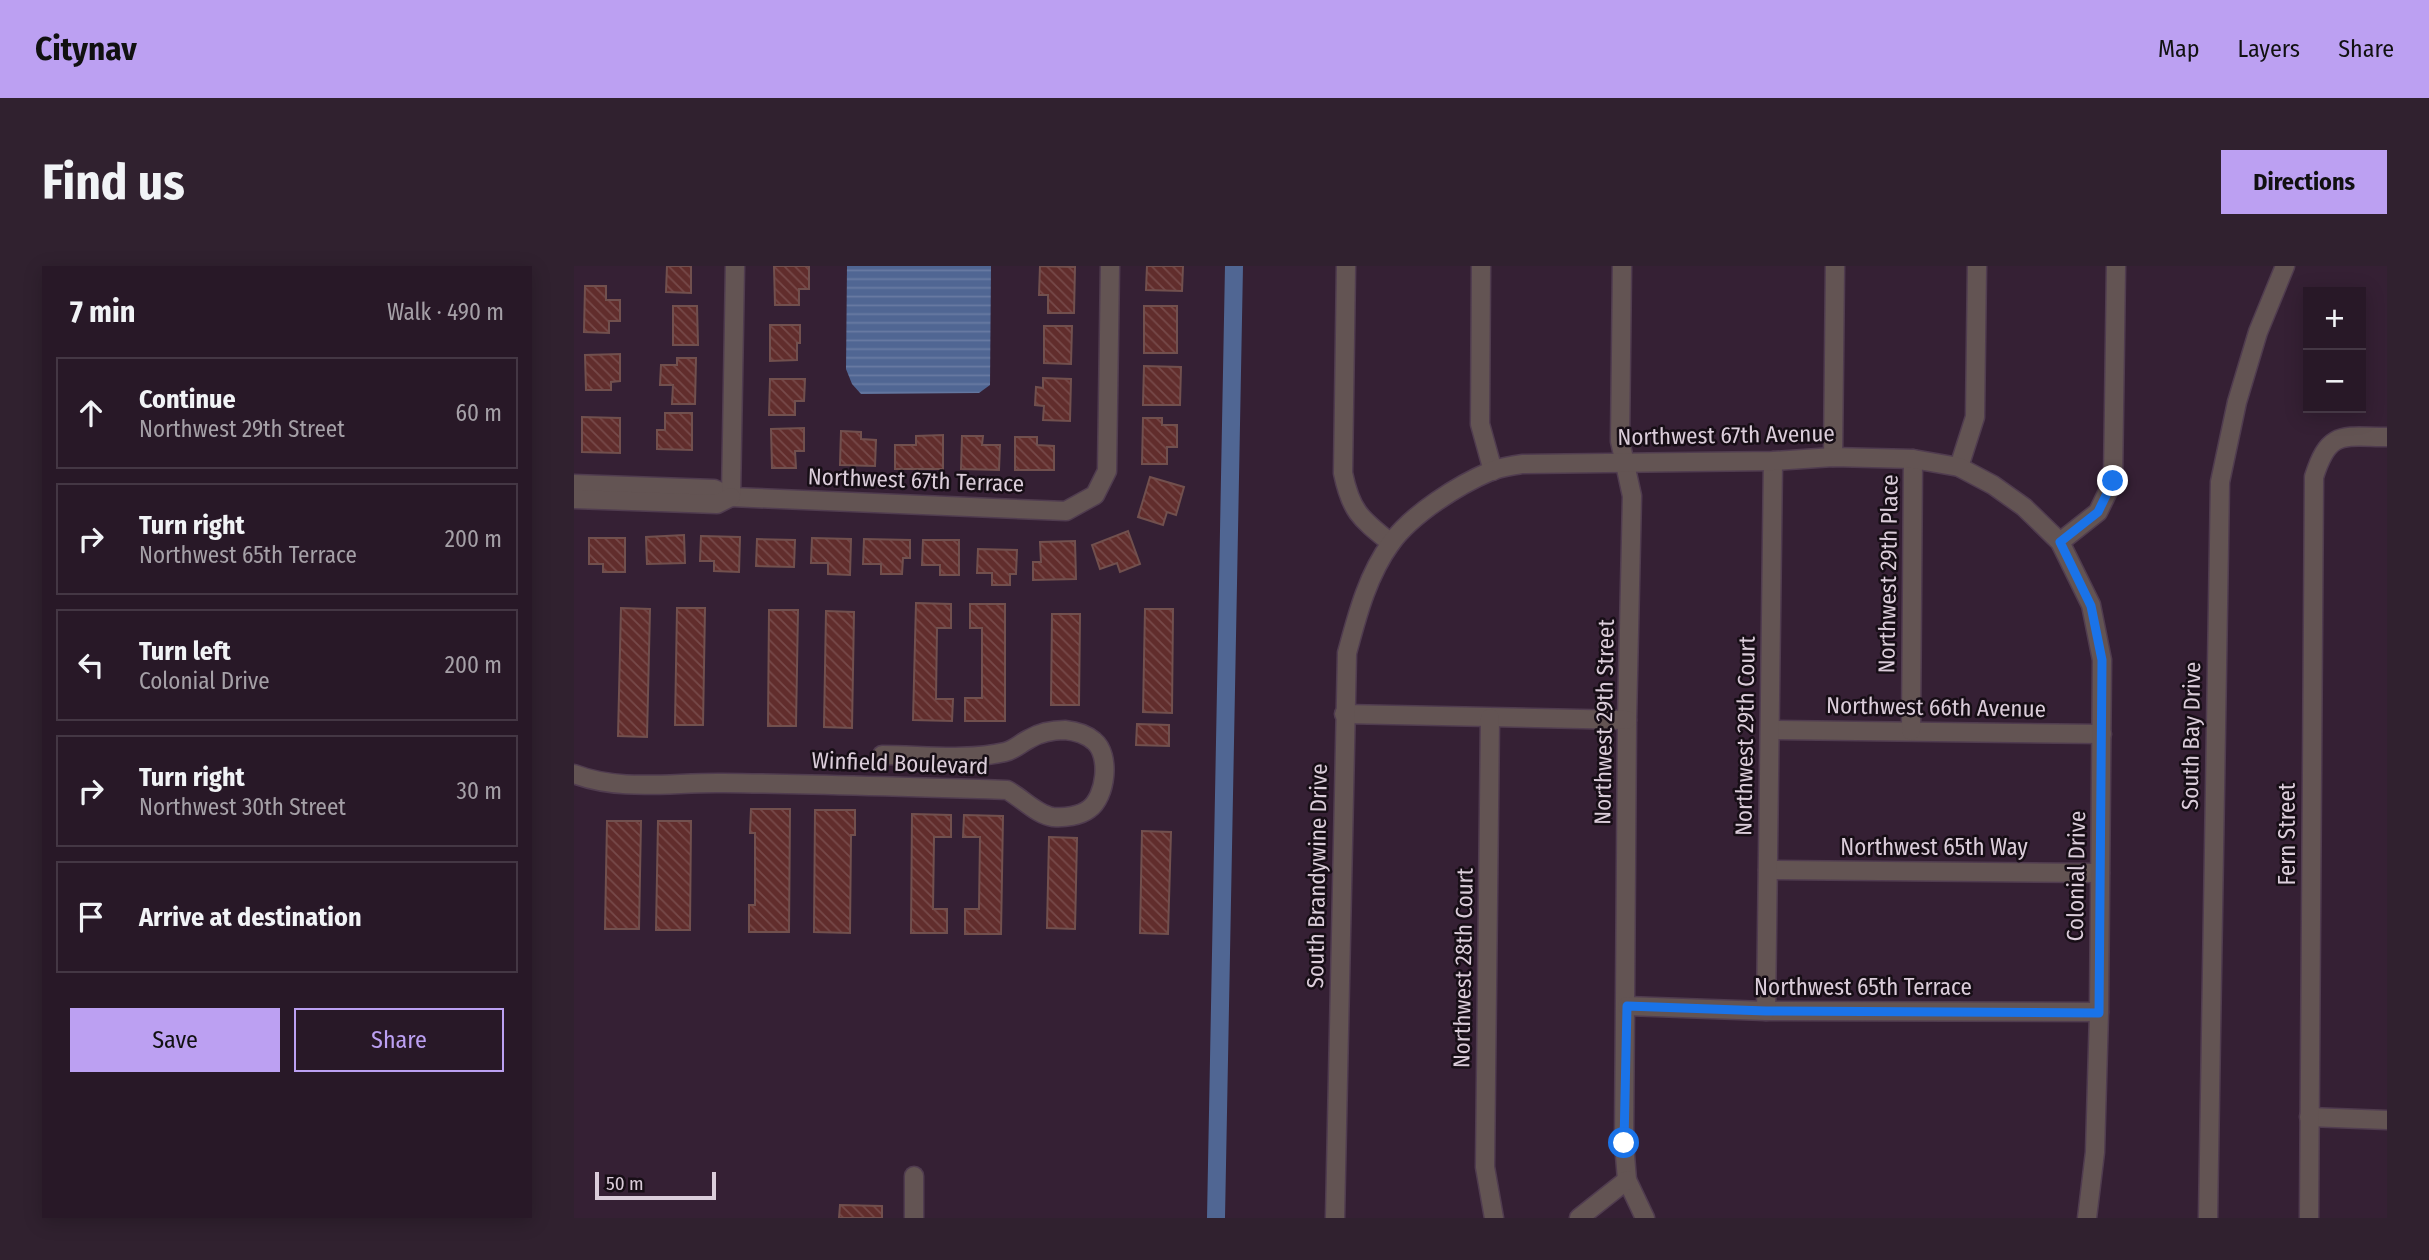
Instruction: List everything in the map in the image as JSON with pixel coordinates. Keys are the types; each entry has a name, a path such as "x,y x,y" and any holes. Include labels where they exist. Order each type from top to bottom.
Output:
{"street":[{"path":"730,497 735,266"},
{"name":"Northwest 67th Terrace","path":"574,484 714,489 730,497 1066,511 1095,495 1107,471 1110,266"},
{"path":"1346,266 1343,473 1348,499 1362,520 1391,543"},
{"path":"1481,266 1480,424 1493,471"},
{"name":"Northwest 29th Street","path":"1622,266 1619,441 1632,496 1627,720 1624,1143 1627,1180"},
{"path":"1833,457 1835,266"},
{"path":"1959,467 1975,417 1977,266"},
{"path":"2060,542 2098,512 2113,481 2116,266"},
{"name":"South Bay Drive","path":"2208,1218 2220,482 2237,402 2258,332 2286,266"},
{"name":"Fern Street","path":"2309,1218 2314,477 2322,452 2341,437 2387,437"},
{"name":"Northwest 67th Avenue","path":"1391,543 1418,516 1455,490 1493,471 1522,464 1773,461 1833,457 1913,459 1959,467 1993,485 2024,507 2060,542"},
{"name":"Northwest 29th Place","path":"1911,731 1913,459"},
{"name":"Northwest 29th Court","path":"1766,1011 1773,461"},
{"name":"Northwest 67th Terrace","path":"574,499 717,504 730,497"},
{"name":"Colonial Drive","path":"2060,542 2091,606 2102,660 2099,1013 2095,1152 2087,1218"},
{"name":"South Brandywine Drive","path":"1335,1218 1347,653 1362,597 1391,543"},
{"path":"1345,714 1627,720"},
{"name":"Northwest 28th Court","path":"1490,718 1485,1167 1494,1218"},
{"name":"Winfield Boulevard","path":"574,774 591,781 614,785 724,783 1007,790 1042,814 1052,817 1071,816 1088,811 1097,802 1104,776 1104,762 1098,745 1083,734 1066,730 1049,731 1031,737 1009,751 988,755 882,755"},
{"name":"Northwest 66th Avenue","path":"1770,730 2102,734"},
{"name":"Northwest 65th Way","path":"1768,870 2100,873"},
{"name":"Northwest 65th Terrace","path":"1627,1006 1766,1011 2099,1013"},
{"path":"2309,1117 2387,1120"},
{"path":"914,1176 914,1218"},
{"path":"1579,1218 1627,1180 1645,1218"}],"water":[{"path":"847,266 991,266 990,385 979,393 861,394 852,384 846,369"}],"building":[{"path":"667,266 691,266 691,293 666,292"},
{"path":"774,266 809,266 809,289 799,289 799,305 775,305"},
{"path":"1040,266 1075,267 1074,313 1048,313 1048,295 1039,295"},
{"path":"1147,266 1183,266 1182,291 1146,290"},
{"path":"585,286 606,286 606,300 620,300 620,321 609,321 609,333 584,332"},
{"path":"673,306 697,306 698,345 673,345"},
{"path":"1144,306 1177,306 1177,353 1144,353"},
{"path":"770,325 800,325 797,360 770,361"},
{"path":"1044,326 1072,326 1071,364 1044,363"},
{"path":"620,354 620,381 611,382 611,390 586,390 585,355"},
{"path":"677,358 696,358 695,404 672,404 673,385 660,385 661,365 677,365"},
{"path":"1144,366 1181,367 1180,405 1143,405"},
{"path":"1043,378 1071,379 1070,421 1043,420 1044,406 1035,405 1036,387 1043,388"},
{"path":"770,379 805,379 804,401 795,401 795,415 769,415"},
{"path":"665,413 692,413 692,450 657,449 657,430 665,430"},
{"path":"582,417 620,418 620,453 582,452"},
{"path":"1143,418 1162,418 1162,425 1177,425 1177,447 1167,447 1167,464 1142,464"},
{"path":"804,428 804,451 795,451 796,468 772,468 771,429"},
{"path":"841,431 861,432 861,439 876,440 875,466 840,465"},
{"path":"943,435 943,469 895,469 895,445 916,445 916,436"},
{"path":"962,436 983,436 982,445 1000,445 999,470 961,469"},
{"path":"1015,437 1037,437 1037,445 1054,446 1054,470 1015,470"},
{"path":"1150,477 1184,487 1176,515 1167,512 1163,525 1138,517"},
{"path":"1128,531 1140,564 1120,572 1117,563 1100,569 1092,545"},
{"path":"684,535 685,563 647,564 646,537"},
{"path":"701,536 740,537 739,572 714,571 714,561 700,561"},
{"path":"589,538 625,538 625,572 603,572 603,564 589,564"},
{"path":"812,538 851,539 850,575 828,574 828,563 811,563"},
{"path":"757,539 795,540 794,567 756,566"},
{"path":"864,539 910,540 910,558 903,558 902,574 881,574 881,564 863,564"},
{"path":"923,540 959,540 959,575 940,575 940,565 922,565"},
{"path":"1075,541 1076,579 1033,580 1033,562 1041,562 1040,542"},
{"path":"978,549 1017,550 1016,574 1010,574 1010,585 992,585 992,573 977,573"},
{"path":"916,603 951,604 951,628 937,628 936,699 953,699 952,721 913,720"},
{"path":"970,604 1005,604 1005,721 965,721 965,698 982,698 982,628 970,628"},
{"path":"621,608 650,609 647,737 618,736"},
{"path":"677,608 705,608 703,725 675,725"},
{"path":"1145,609 1173,609 1172,713 1143,712"},
{"path":"769,610 798,610 796,726 768,726"},
{"path":"826,611 854,612 852,728 824,727"},
{"path":"1052,614 1080,614 1079,705 1051,705"},
{"path":"1137,724 1169,725 1169,746 1136,745"},
{"path":"751,809 790,809 789,932 749,932 749,905 755,905 755,833 750,833"},
{"path":"815,810 855,810 855,835 851,835 850,933 814,932"},
{"path":"912,814 951,815 951,837 934,837 933,909 947,909 947,933 911,933"},
{"path":"964,815 1003,816 1001,934 965,934 965,909 979,909 980,837 963,837"},
{"path":"607,821 641,821 639,929 605,929"},
{"path":"658,821 691,821 690,930 656,930"},
{"path":"1142,831 1171,832 1168,934 1140,933"},
{"path":"1049,837 1077,838 1075,929 1047,928"},
{"path":"840,1205 882,1206 882,1218 839,1218"}],"waterway":[{"path":"1216,1218 1234,266"}],"route":[{"path":"1624,1143 1627,1006 1766,1011 2099,1013 2102,660 2091,606 2060,542 2098,512 2113,481"}]}
